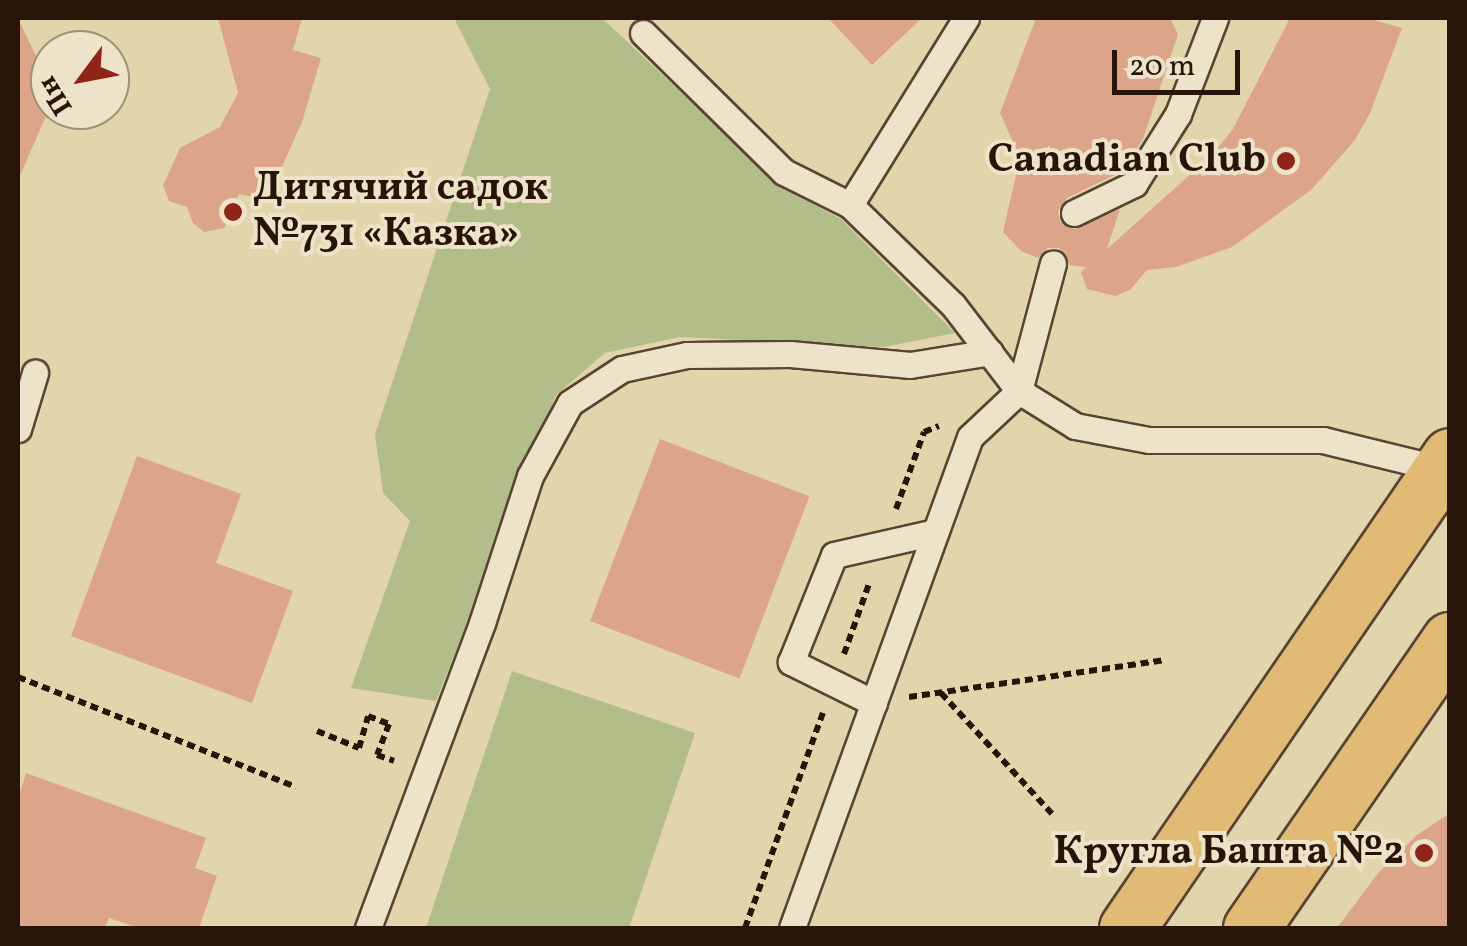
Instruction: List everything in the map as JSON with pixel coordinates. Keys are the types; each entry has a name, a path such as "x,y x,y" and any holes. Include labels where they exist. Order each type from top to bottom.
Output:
{"main road":[{"path":"1127,928 1445,463"},
{"path":"1251,928 1450,640"}],"lane":[{"path":"850,205 966,18"},
{"path":"1074,213 1134,184 1178,114 1215,18"},
{"path":"643,33 784,172 850,205 953,305 1019,391 1075,426 1150,440 1323,440 1445,463"},
{"path":"792,928 970,437 1019,391 1053,263"},
{"path":"368,928 530,476 570,403 622,369 686,355 790,354 910,365 990,352"},
{"path":"18,430 35,373"},
{"path":"874,702 792,662 834,555 935,532"}],"path":[{"path":"745,928 924,432 1019,391"},
{"path":"874,702 1165,660"},
{"path":"18,677 296,786"},
{"path":"940,692 1053,815"},
{"path":"317,731 359,748 368,716 389,724 376,755 426,772"}],"green space":[{"path":"454,18 602,18 783,188 841,219 955,333 884,347 680,337 605,353 556,395 436,701 351,688 410,521 383,493 375,434 490,89"},
{"path":"512,671 695,733 629,928 426,928"}],"building":[{"path":"18,18 30,44 30,130 40,130 18,180"},
{"path":"218,18 302,18 293,50 321,58 302,122 267,200 239,194 224,228 204,232 193,223 187,207 169,201 163,185 180,148 220,127 238,93"},
{"path":"828,18 922,18 872,65"},
{"path":"1036,18 1170,18 1178,34 1143,139 1123,171 1067,198 1058,211 1060,221 1074,229 1120,209 1107,249 1212,155 1233,129 1290,18 1367,18 1402,28 1370,113 1355,140 1311,190 1232,247 1176,267 1147,270 1130,290 1115,296 1087,289 1081,272 1086,267 1069,265 1065,252 1058,248 1048,248 1038,258 1021,251 1003,232 1020,158 1000,113"},
{"path":"660,439 809,496 739,678 590,621"},
{"path":"137,456 241,494 216,563 293,591 252,703 71,636"},
{"path":"26,773 206,838 195,868 217,876 199,928 139,928 109,918 105,928 18,928 18,799"},
{"name":"Кругла Башта №2","path":"1450,813 1450,928 1337,928 1379,872 1417,835"}],"place":[{"name":"Canadian Club","path":"1286,161"},
{"name":"Дитячий садок №731 «Казка»","path":"233,212"},
{"name":"Кругла Башта №2","path":"1424,853"}]}
